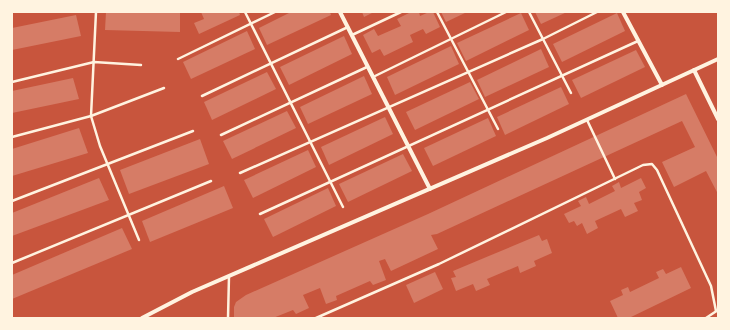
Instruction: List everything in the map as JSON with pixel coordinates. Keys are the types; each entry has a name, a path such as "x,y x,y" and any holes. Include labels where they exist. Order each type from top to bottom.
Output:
{"street":[{"path":"340,12 430,189"},
{"path":"623,12 640,41 662,85"},
{"path":"142,318 192,292 430,189 718,59"},
{"path":"694,70 718,119"}],"lane":[{"path":"96,12 91,116 100,146 139,240"},
{"path":"246,12 343,207"},
{"path":"178,59 275,12"},
{"path":"352,35 401,12"},
{"path":"437,12 498,129"},
{"path":"373,77 506,12"},
{"path":"529,12 571,93"},
{"path":"240,173 388,106 543,39 597,12"},
{"path":"202,96 348,27"},
{"path":"260,214 640,41"},
{"path":"12,82 94,62 141,65"},
{"path":"221,135 368,67"},
{"path":"12,137 91,116 164,88"},
{"path":"587,119 615,179"},
{"path":"12,201 193,131"},
{"path":"316,318 439,264 643,165 652,164 657,170 711,286 717,310 706,318"},
{"path":"12,263 211,181"},
{"path":"228,318 229,276"}],"building":[{"path":"106,12 180,12 180,32 105,30"},
{"path":"201,12 239,12 240,15 199,34 194,23 204,19"},
{"path":"291,12 330,12 331,15 267,45 259,28"},
{"path":"362,12 374,12 364,17"},
{"path":"411,12 419,12 420,16 433,12 440,27 426,34 423,29 410,35 413,42 384,56 380,49 372,53 363,35 374,29 378,36 401,26 397,19"},
{"path":"441,12 467,12 446,22"},
{"path":"535,12 567,12 541,24"},
{"path":"521,13 529,30 466,61 457,43"},
{"path":"617,13 625,31 562,62 553,44"},
{"path":"76,15 81,36 12,50 12,28"},
{"path":"247,31 255,49 191,79 183,62"},
{"path":"344,36 352,54 289,85 280,67"},
{"path":"451,46 459,64 395,95 387,77"},
{"path":"541,49 549,67 485,97 477,80"},
{"path":"636,50 645,67 581,98 572,80"},
{"path":"267,72 276,89 212,120 204,102"},
{"path":"364,76 372,94 308,124 300,107"},
{"path":"73,78 79,99 12,113 12,91"},
{"path":"470,82 479,99 415,130 406,112"},
{"path":"561,87 569,104 505,135 497,117"},
{"path":"686,94 718,159 718,194 706,171 674,187 662,162 695,147 682,121 437,234 431,235 438,249 391,271 385,259 379,261 386,280 373,285 370,281 336,296 337,300 326,304 320,288 303,295 309,308 296,314 293,310 273,318 234,318 234,307 236,302 246,295 428,214"},
{"path":"287,111 296,128 232,159 223,141"},
{"path":"385,117 393,134 329,165 321,147"},
{"path":"488,118 496,136 433,166 424,148"},
{"path":"79,128 88,153 12,176 12,149"},
{"path":"200,139 209,164 129,194 120,170"},
{"path":"308,150 316,167 253,198 244,180"},
{"path":"403,154 412,171 348,202 339,184"},
{"path":"99,178 109,200 12,236 12,213"},
{"path":"641,178 646,188 639,192 642,200 634,203 638,211 625,217 621,209 595,221 598,228 587,234 582,223 577,226 574,221 569,223 564,214 581,206 578,201 586,197 589,204 615,191 612,186 619,182 621,188"},
{"path":"224,186 233,208 150,242 142,221"},
{"path":"328,188 336,206 273,237 264,219"},
{"path":"122,228 132,249 12,299 12,275"},
{"path":"539,235 542,241 547,239 552,253 534,261 536,266 520,273 518,266 487,279 490,285 476,291 473,284 456,291 451,278 456,277 453,271"},
{"path":"681,267 691,288 629,318 618,318 610,301 623,295 621,290 628,287 630,292 659,278 656,272 663,269 666,274"},
{"path":"435,272 443,289 414,303 406,285"}]}
